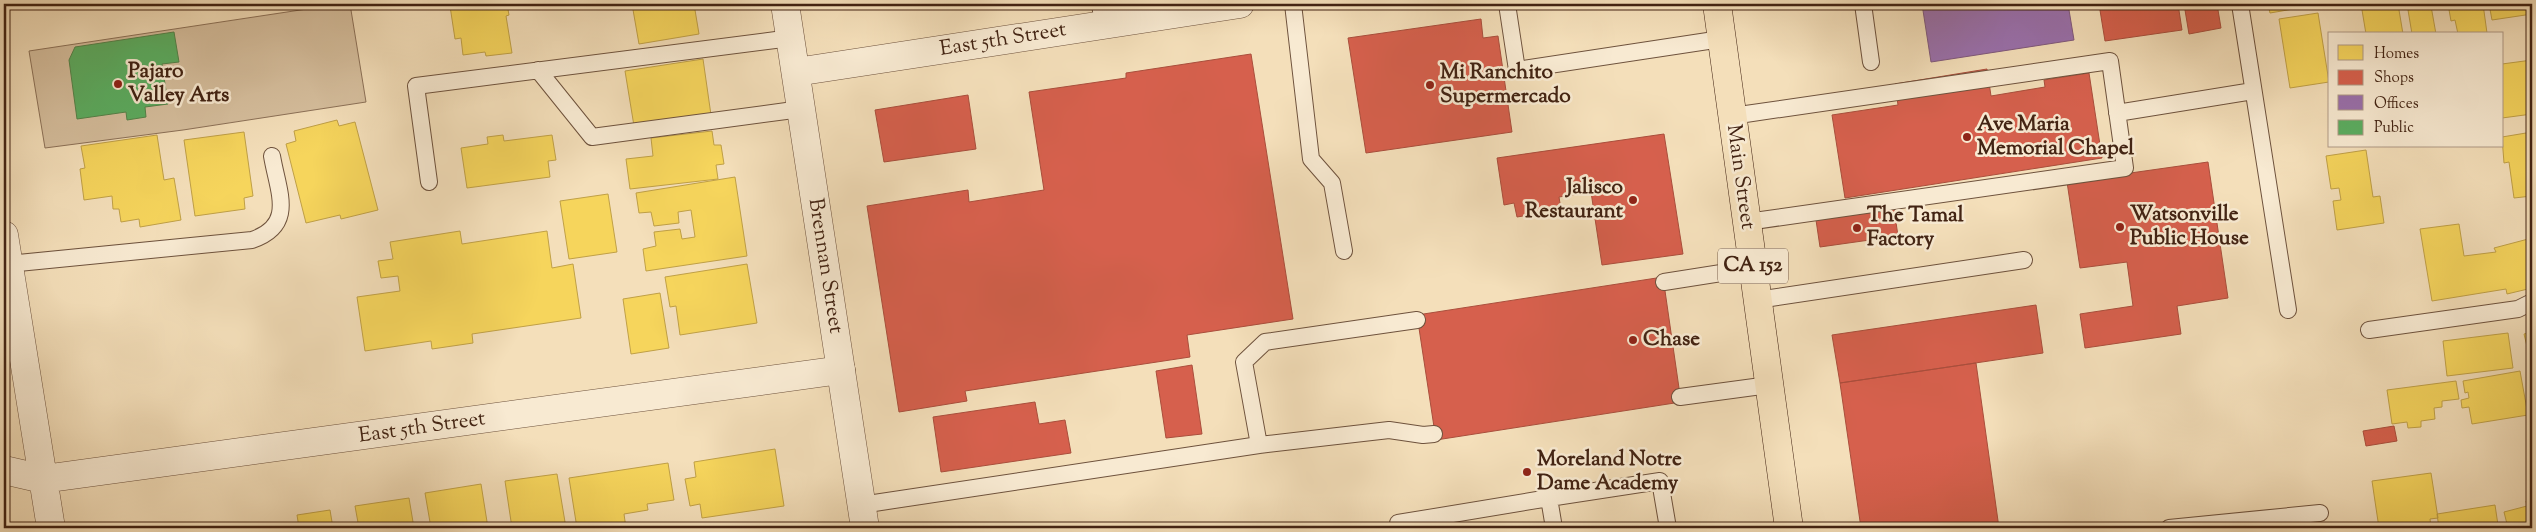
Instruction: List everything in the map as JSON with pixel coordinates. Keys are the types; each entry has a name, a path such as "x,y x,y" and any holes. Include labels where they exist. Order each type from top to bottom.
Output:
{"main road":[{"name":"Main Street","path":"1716,4 1789,528"}],"street":[{"name":"Brennan Street","path":"785,4 863,517"},
{"name":"East 5th Street","path":"796,72 1102,14 1240,4"},
{"path":"4,234 51,528"},
{"name":"East 5th Street","path":"4,470 43,479 841,370"}],"lane":[{"path":"1293,4 1311,159 1332,183 1344,251"},
{"path":"1508,4 1517,70 1722,39"},
{"path":"1863,4 1871,62"},
{"path":"2240,4 2288,310"},
{"path":"429,182 416,86 791,38"},
{"path":"1732,116 2110,62 2126,168 1747,222"},
{"path":"538,70 592,137 801,108"},
{"path":"2117,113 2253,91"},
{"path":"8,264 252,240 262,236 273,229 281,210 272,156"},
{"path":"1757,300 2024,260"},
{"path":"1664,282 1753,268"},
{"path":"2369,330 2518,309 2532,302"},
{"path":"1259,445 1244,362 1265,342 1417,320"},
{"path":"1680,397 1769,385"},
{"path":"863,517 1259,445 1389,430 1423,435 1434,434"},
{"path":"1398,522 1660,482 1668,528"},
{"path":"1549,498 1554,528"},
{"path":"2169,528 2320,513"}],"shaded area":[{"path":"350,4 366,102 183,130 45,148 29,51"}],"building: Homes":[{"path":"507,4 509,15 506,16 512,53 486,56 485,52 463,55 461,38 455,39 450,6"},
{"path":"632,4 694,4 699,34 639,44"},
{"path":"2268,4 2305,4 2305,7 2270,13"},
{"path":"2361,4 2398,4 2403,32 2366,32"},
{"path":"2448,4 2483,4 2487,32 2458,32 2455,20 2451,21"},
{"path":"2489,4 2532,4 2532,14 2492,20"},
{"path":"2431,6 2436,32 2412,32 2408,10"},
{"path":"2318,13 2328,82 2290,88 2279,19"},
{"path":"703,59 711,115 634,126 625,71"},
{"path":"2532,60 2532,114 2504,118 2504,64"},
{"path":"337,120 339,126 355,122 378,210 341,219 340,215 306,223 286,144 296,141 294,131"},
{"path":"712,131 714,145 721,145 724,164 716,165 718,179 630,189 626,159 653,156 651,138"},
{"path":"244,132 253,196 244,198 245,209 195,216 184,140"},
{"path":"2532,132 2532,196 2514,198 2509,162 2504,163 2504,137"},
{"path":"157,135 164,180 174,178 181,220 140,227 139,219 121,222 119,209 113,209 112,196 84,200 80,169 85,168 81,146"},
{"path":"503,135 504,141 552,135 556,160 548,161 550,177 467,188 461,148 488,144 487,137"},
{"path":"2366,150 2373,197 2380,196 2384,223 2337,230 2333,201 2341,200 2339,188 2331,189 2326,156"},
{"path":"735,177 747,256 646,271 643,249 656,246 654,232 680,229 682,239 695,237 691,210 678,212 679,223 654,226 651,212 639,213 636,193"},
{"path":"608,194 617,252 569,259 560,201"},
{"path":"2459,224 2464,256 2496,252 2494,248 2532,238 2532,288 2507,294 2506,289 2432,301 2420,229"},
{"path":"460,231 462,244 547,231 552,268 573,264 581,318 472,334 473,343 432,349 431,341 365,351 357,297 400,291 398,276 381,278 378,261 393,259 390,242"},
{"path":"747,264 757,323 680,335 676,306 670,307 665,277"},
{"path":"660,293 669,348 631,354 623,299"},
{"path":"2532,332 2532,367 2524,334"},
{"path":"2508,333 2513,368 2447,376 2443,341"},
{"path":"2520,371 2528,415 2472,424 2469,407 2462,408 2461,400 2469,398 2468,392 2465,393 2463,381"},
{"path":"2456,381 2459,399 2442,401 2442,407 2434,408 2435,419 2421,421 2421,427 2408,428 2407,422 2392,424 2387,390"},
{"path":"775,449 784,506 702,518 700,504 690,506 685,479 696,477 694,462"},
{"path":"668,463 674,500 647,504 648,510 624,514 626,528 577,528 569,478"},
{"path":"2431,473 2438,518 2430,519 2431,528 2379,528 2372,481"},
{"path":"557,474 566,528 512,528 505,481"},
{"path":"481,484 488,528 431,528 425,493"},
{"path":"409,498 414,528 359,528 355,506"},
{"path":"2532,499 2532,528 2508,528 2504,512 2527,506 2526,501"},
{"path":"2495,505 2498,525 2505,525 2506,528 2439,528 2437,514"},
{"path":"330,510 333,528 299,528 297,515"}],"building: Shops":[{"path":"2077,4 2098,4 2077,7"},
{"path":"2099,4 2178,4 2182,30 2105,41"},
{"path":"2184,4 2217,4 2221,28 2189,34"},
{"name":"Mi Ranchito Supermercado","path":"1481,19 1483,38 1498,36 1512,132 1366,153 1348,38"},
{"path":"1251,54 1293,319 1187,335 1190,357 965,391 967,401 899,412 867,206 968,190 969,202 1044,190 1029,92 1126,78 1126,73"},
{"name":"Ave Maria Memorial Chapel","path":"1987,69 1991,96 2045,87 2044,80 2089,73 2102,158 1845,198 1832,115 1898,105 1895,84"},
{"path":"968,95 976,149 884,162 875,110"},
{"name":"Jalisco Restaurant","path":"1664,134 1683,254 1602,265 1591,192 1559,197 1561,210 1517,217 1514,203 1504,205 1497,158"},
{"path":"2208,162 2228,298 2177,306 2181,334 2085,348 2080,314 2133,306 2127,262 2080,268 2067,182"},
{"name":"The Tamal Factory","path":"1894,209 1898,236 1820,247 1816,220"},
{"path":"1663,277 1681,402 1436,440 1417,315"},
{"path":"2036,305 2043,353 1840,383 1832,335"},
{"path":"1976,363 1999,528 1861,528 1840,383"},
{"path":"1192,365 1202,434 1166,438 1156,371"},
{"path":"1035,402 1039,424 1065,420 1071,453 941,472 933,417"},
{"path":"2394,426 2397,441 2366,446 2363,431"}],"building: Offices":[{"path":"1922,4 2068,4 2074,40 1931,62"}],"building: Public":[{"name":"Pajaro Valley Arts","path":"174,32 179,62 162,64 168,104 145,107 146,117 127,120 126,112 77,119 69,60 75,47"}],"place":[{"name":"Pajaro Valley Arts","path":"118,84"},
{"name":"Mi Ranchito Supermercado","path":"1430,85"},
{"name":"Ave Maria Memorial Chapel","path":"1967,137"},
{"name":"Jalisco Restaurant","path":"1633,200"},
{"name":"Watsonville Public House","path":"2120,227"},
{"name":"The Tamal Factory","path":"1857,228"},
{"name":"Chase","path":"1633,340"},
{"name":"Moreland Notre Dame Academy","path":"1527,472"}]}
